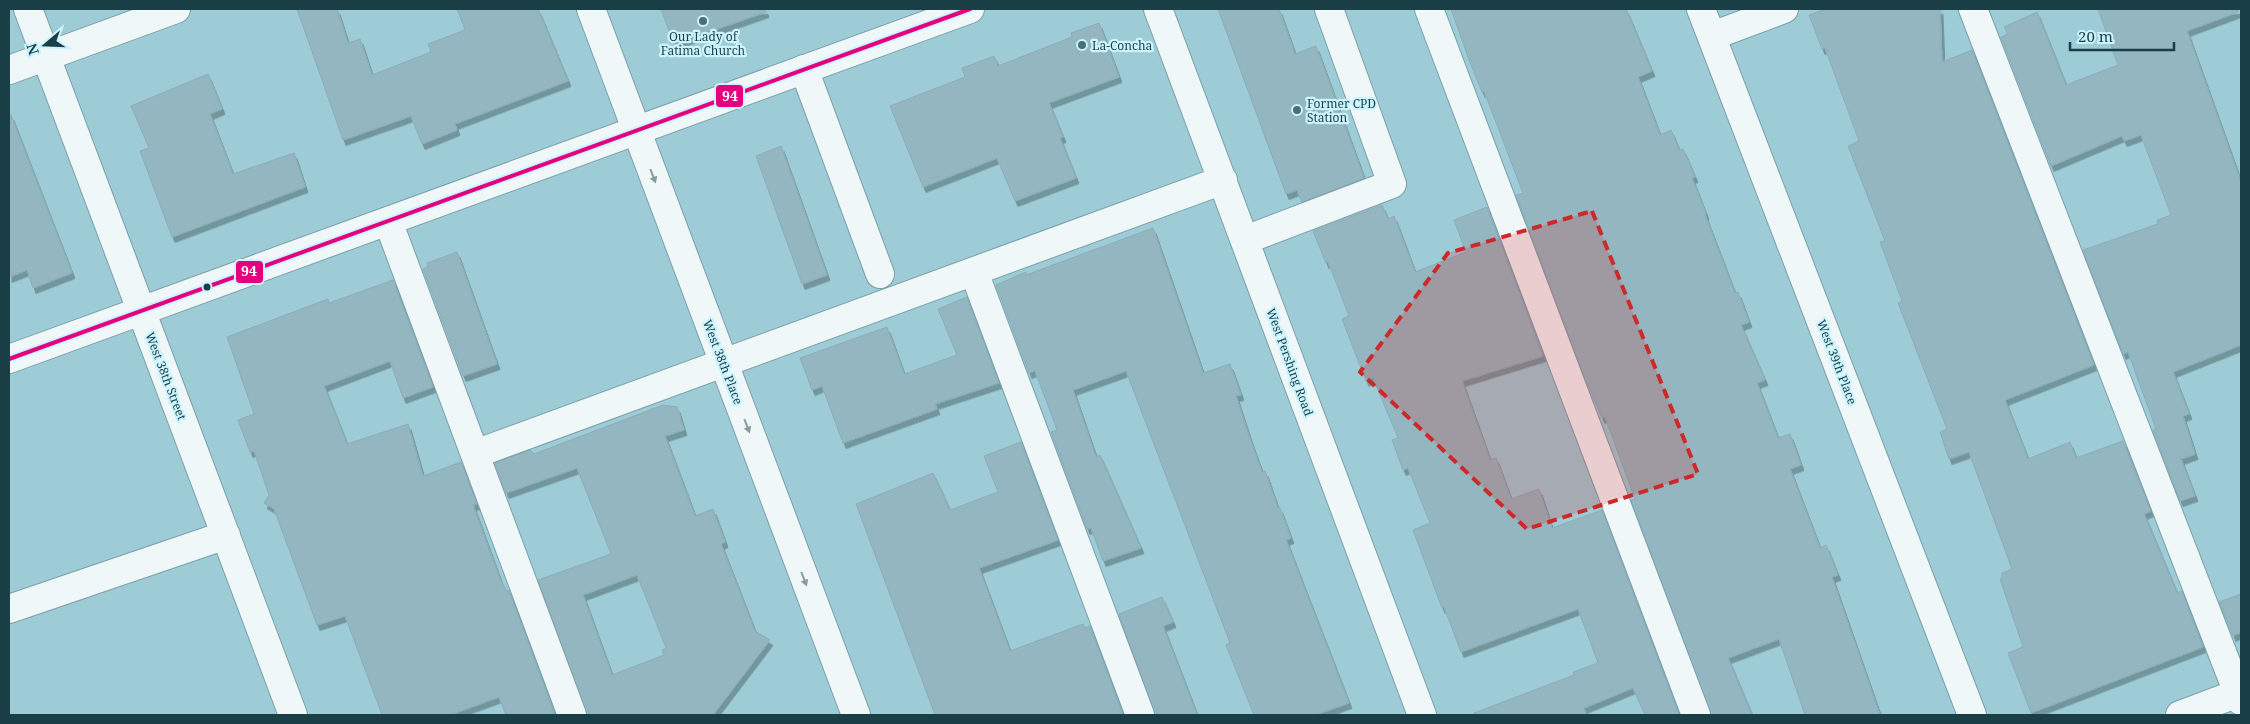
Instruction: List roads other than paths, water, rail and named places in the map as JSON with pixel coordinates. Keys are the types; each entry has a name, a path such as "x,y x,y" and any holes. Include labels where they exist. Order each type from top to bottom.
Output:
{"street":[{"name":"West 38th Street","path":"28,9 293,715"},
{"path":"9,70 176,9"},
{"name":"West 38th Place","path":"591,9 856,715"},
{"path":"9,359 970,9"},
{"name":"West Pershing Road","path":"1158,9 1422,715"},
{"path":"1245,240 1392,184 1329,9"},
{"path":"1430,9 1696,715"},
{"name":"West 39th Place","path":"1702,9 1972,715"},
{"path":"1712,36 1784,9"},
{"path":"1973,9 2240,696 2180,715"},
{"path":"804,69 880,274"},
{"path":"474,454 1223,180"},
{"path":"388,221 572,715"},
{"path":"974,272 1140,715"},
{"path":"9,610 226,535"}],"place":[{"name":"Our Lady of Fatima Church","path":"703,21"},
{"name":"La-Concha","path":"1082,45"},
{"name":"Former CPD Station","path":"1297,110"}]}
